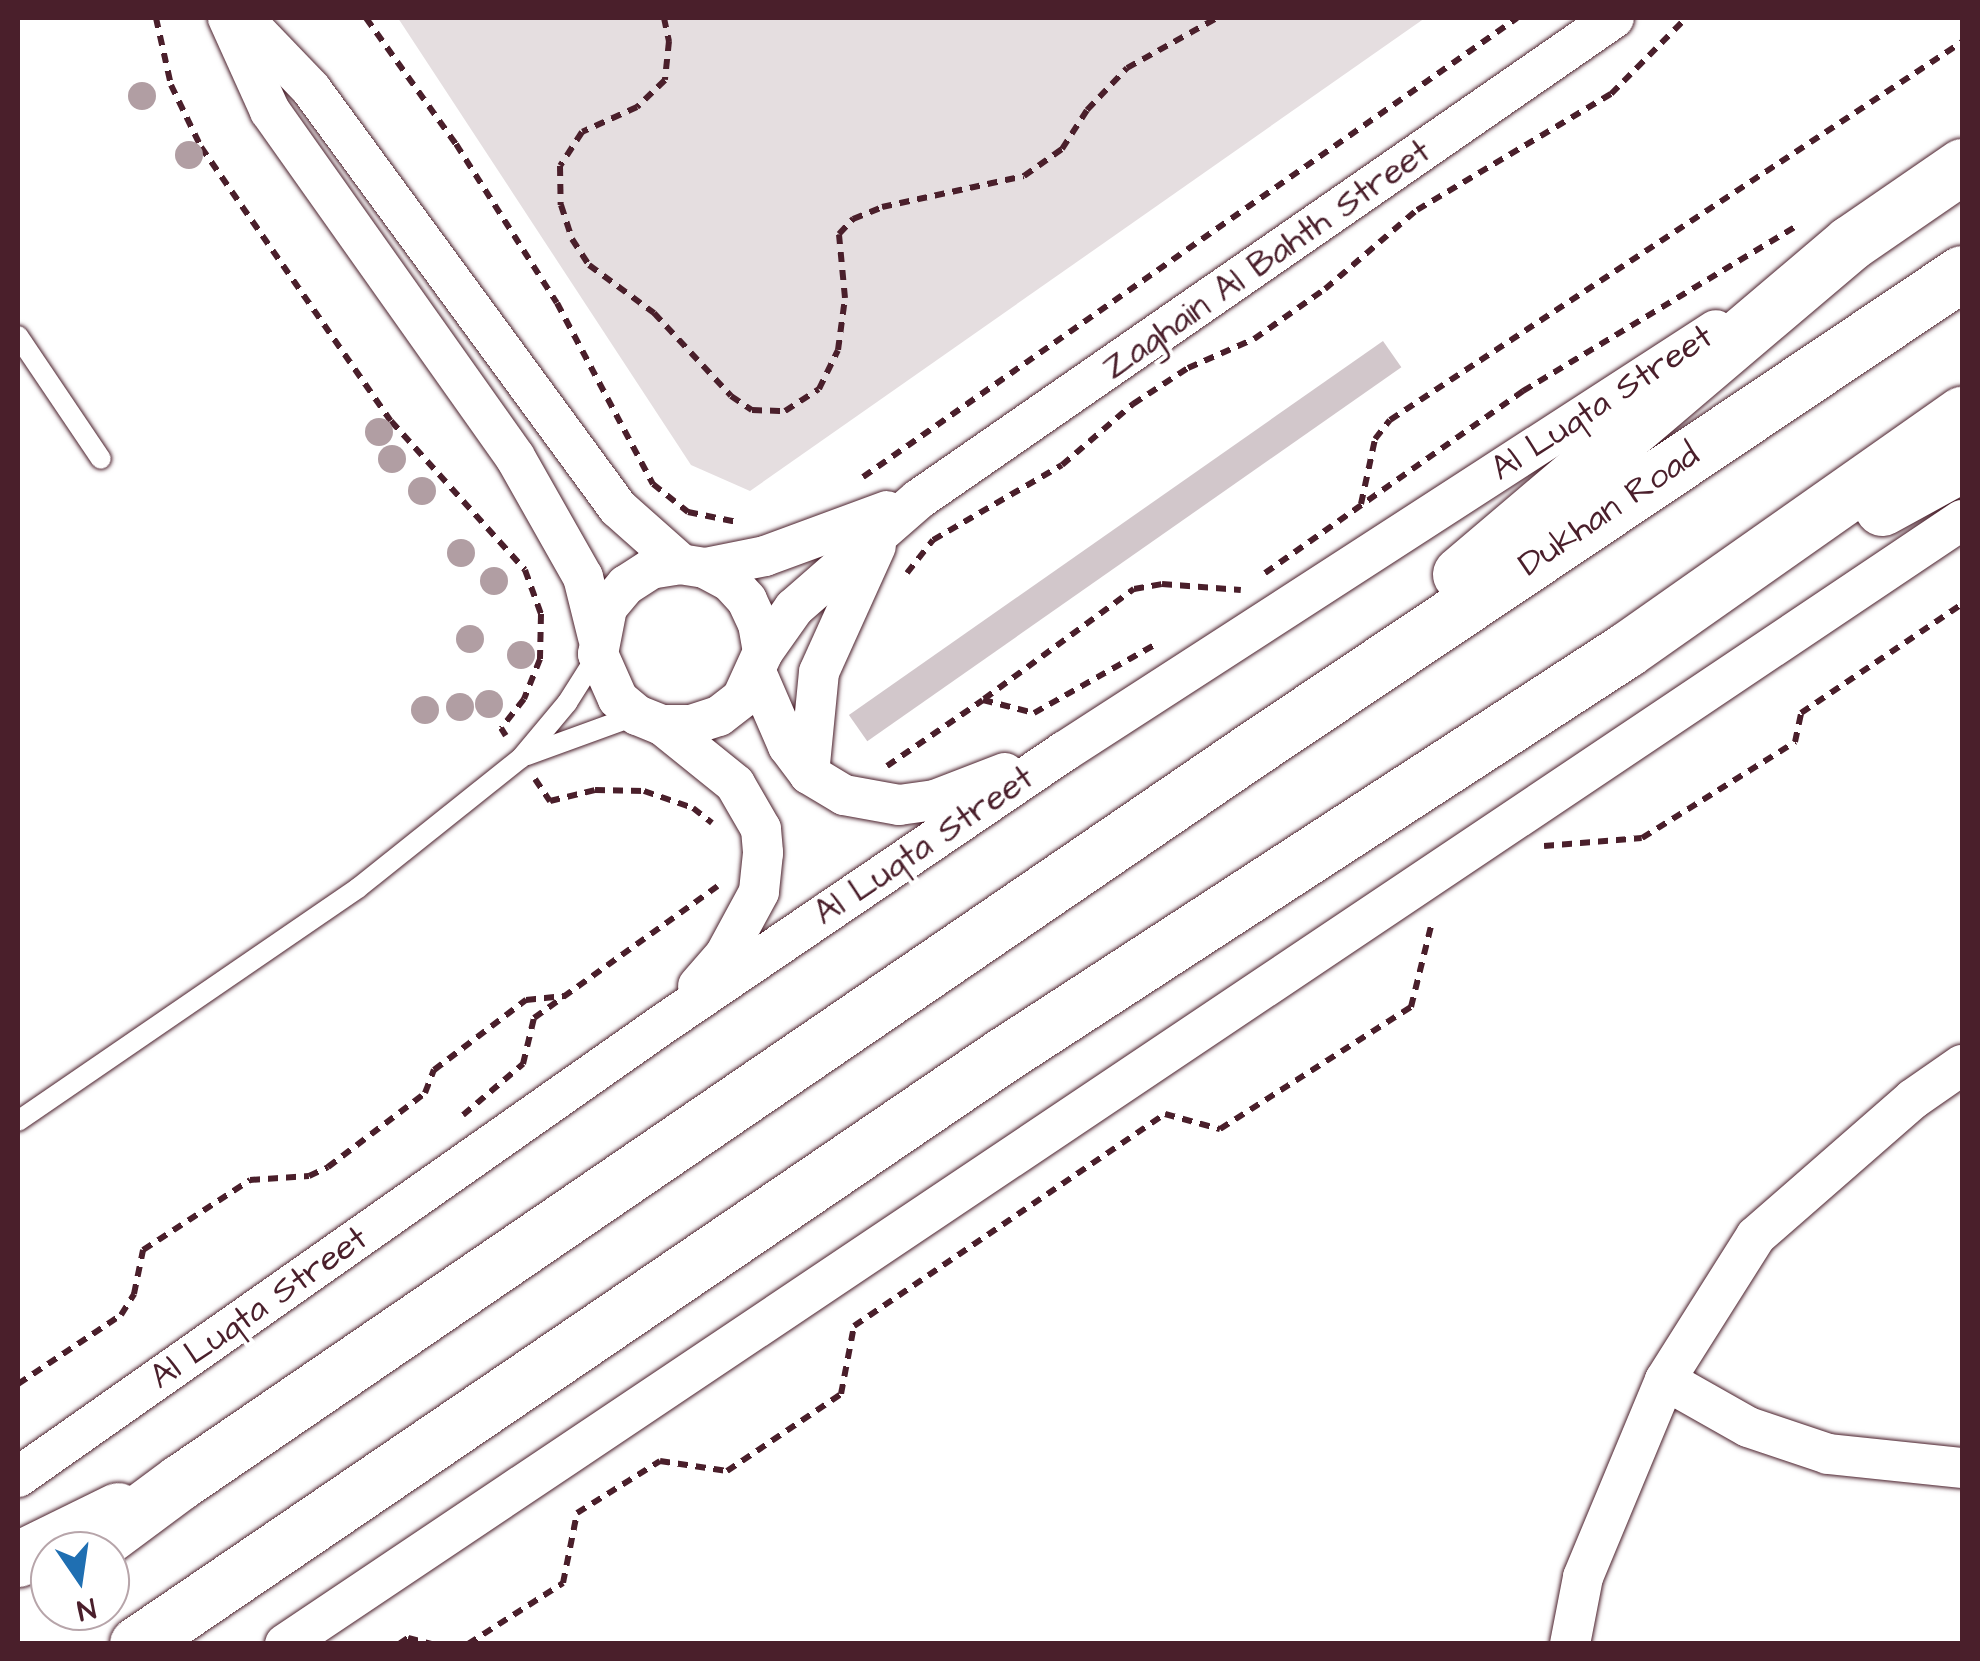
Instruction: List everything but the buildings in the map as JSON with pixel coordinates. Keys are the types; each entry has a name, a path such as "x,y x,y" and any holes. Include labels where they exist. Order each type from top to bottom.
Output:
{"main road":[{"path":"114,1531 180,1482 1256,747 1850,244 1962,166"},
{"name":"Dukhan Road","path":"1256,747 1962,273"},
{"path":"147,1639 1003,1055 1626,650 1962,414"},
{"path":"1626,650 1962,464"},
{"path":"18,1559 180,1482"}],"street":[{"path":"228,18 270,111 516,457 566,543 583,577 598,645 618,699 736,784 756,818 764,853 758,892 746,922 725,955 666,1022"},
{"path":"243,18 310,89 618,508 693,566 729,581 747,600 758,624 759,662 773,718 809,774 844,795 899,805 935,800 1065,751"},
{"name":"Zaghain Al Bahth Street","path":"759,662 794,608 903,511 1614,18"},
{"path":"316,174 336,174 345,168 355,150"},
{"path":"347,224 351,205 358,198 378,194 396,204"},
{"name":"Al Luqta Street","path":"18,1477 666,1022 1065,751 1850,244"},
{"path":"417,320 428,296 454,287"},
{"path":"809,774 819,672 859,577 903,511"},
{"name":"Zaghain Al Bahth Street","path":"693,566 765,556 903,511"},
{"path":"285,1644 1962,520"},
{"path":"598,645 607,608 626,585 651,569 693,566"},
{"path":"649,720 691,726 719,716 742,698 759,662"},
{"path":"1570,1644 1583,1577 1665,1380 1756,1236 1913,1100 1962,1064"},
{"path":"1665,1380 1748,1427 1828,1454 1962,1468"}],"lane":[{"path":"18,336 100,459"},
{"path":"18,1121 358,888 520,758 567,702 598,645"},
{"path":"520,758 649,720"}],"path":[{"path":"156,18 171,84 201,147 391,421 525,570 541,614 540,658 524,699 500,728 520,758 550,801 595,790 644,792 694,808 716,826"},
{"path":"366,18 456,144 557,303 652,484 688,512 744,524"},
{"path":"664,18 668,41 666,80 637,106 582,132 560,166 561,205 572,239 589,264 654,313 732,396 752,410 786,410 819,389 838,350 845,298 840,234 854,218 882,206 1024,176 1062,149 1087,110 1126,68 1217,18"},
{"path":"857,481 1517,18"},
{"path":"900,582 933,540 1062,465 1133,404 1188,368 1254,339 1325,289 1417,210 1611,94 1686,18"},
{"path":"1361,506 1375,439 1390,420 1962,42"},
{"path":"983,700 1134,589 1162,584 1241,590"},
{"path":"1530,848 1642,838 1795,742 1800,714 1962,604"},
{"path":"468,1644 563,1583 577,1513 660,1461 726,1470 841,1394 854,1326 1165,1114 1220,1130 1411,1007 1428,924 1443,913"},
{"path":"18,1384 121,1315 134,1294 143,1250 250,1180 309,1176 328,1167 425,1094 434,1070 526,1000 566,996"},
{"path":"400,1644 408,1638 432,1644"}],"shaded area":[{"path":"398,18 1425,18 750,491 691,465"}]}
